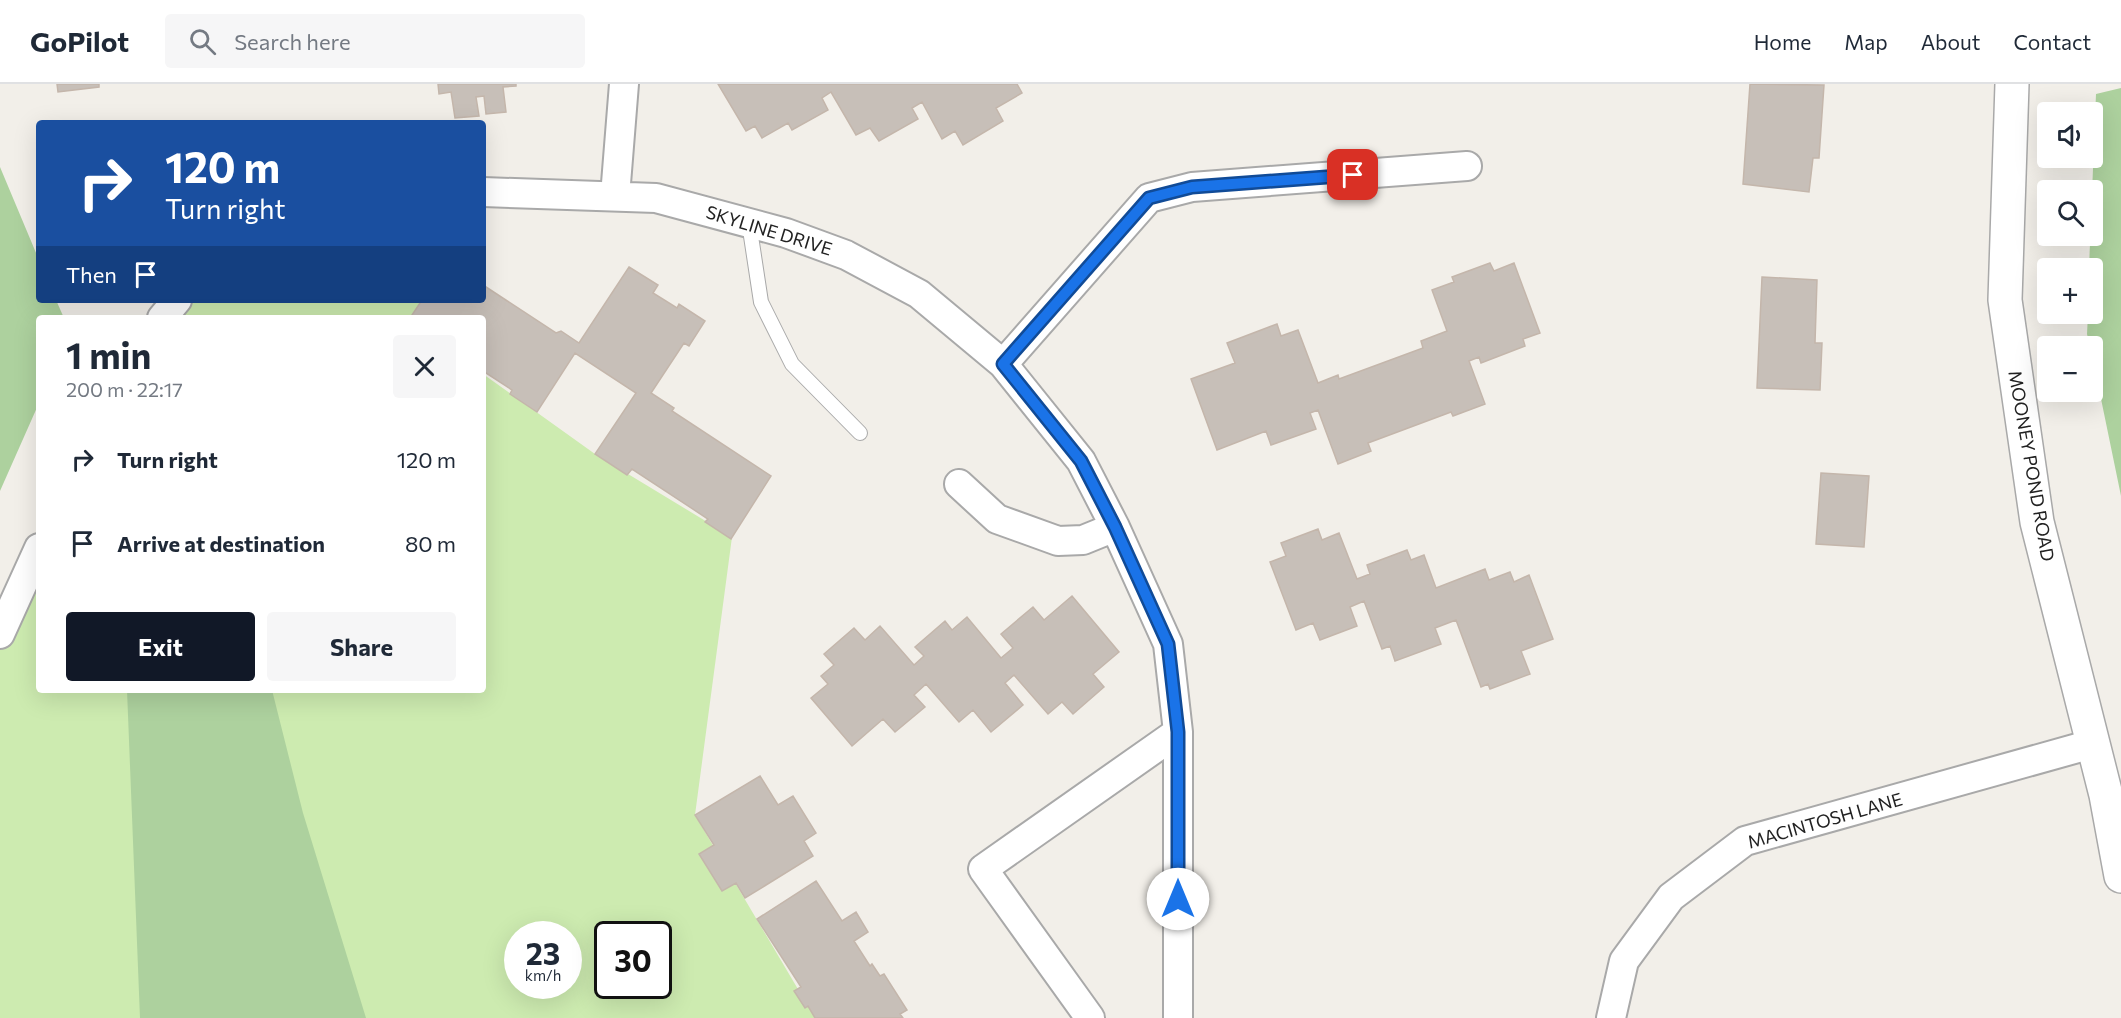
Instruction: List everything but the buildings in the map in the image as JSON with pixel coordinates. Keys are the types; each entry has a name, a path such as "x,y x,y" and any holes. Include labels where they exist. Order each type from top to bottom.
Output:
{"street":[{"path":"615,196 624,84"},
{"name":"MOONEY POND ROAD","path":"2012,84 2005,300 2037,522 2106,795 2121,876"},
{"path":"1003,364 1149,198 1192,187 1467,166"},
{"name":"SKYLINE DRIVE","path":"486,192 656,198 786,233 846,255 919,294 1003,364 1081,461 1115,527 1168,644 1178,732 1178,1018"},
{"path":"164,315 174,303"},
{"path":"959,484 997,519 1058,541 1083,540 1115,527"},
{"path":"0,634 36,555"},
{"path":"1090,1018 983,869 1178,732"},
{"name":"MACINTOSH LANE","path":"1611,1018 1624,961 1671,897 1745,841 2092,744"}],"lane":[{"path":"749,224 761,302 792,364 860,433"}],"green space":[{"path":"2121,88 2121,496 2102,402 2103,336 2088,336 2087,334 2088,324 2103,324 2103,258 2089,258 2090,246 2103,246 2103,180 2093,180 2093,168 2103,168 2103,102 2096,102 2096,94"},
{"path":"0,167 36,253 36,303 57,303 63,315 36,315 36,410 0,491"},
{"path":"174,303 420,303 412,315 164,315"},
{"path":"486,376 595,454 732,537 695,815 815,1018 0,1018 0,634 36,555 36,693 486,693"},
{"path":"127,693 273,693 303,813 366,1018 140,1018"}],"route":[{"path":"1178,899 1178,732 1168,644 1115,527 1081,461 1003,364 1149,198 1192,187 1353,175"}]}
